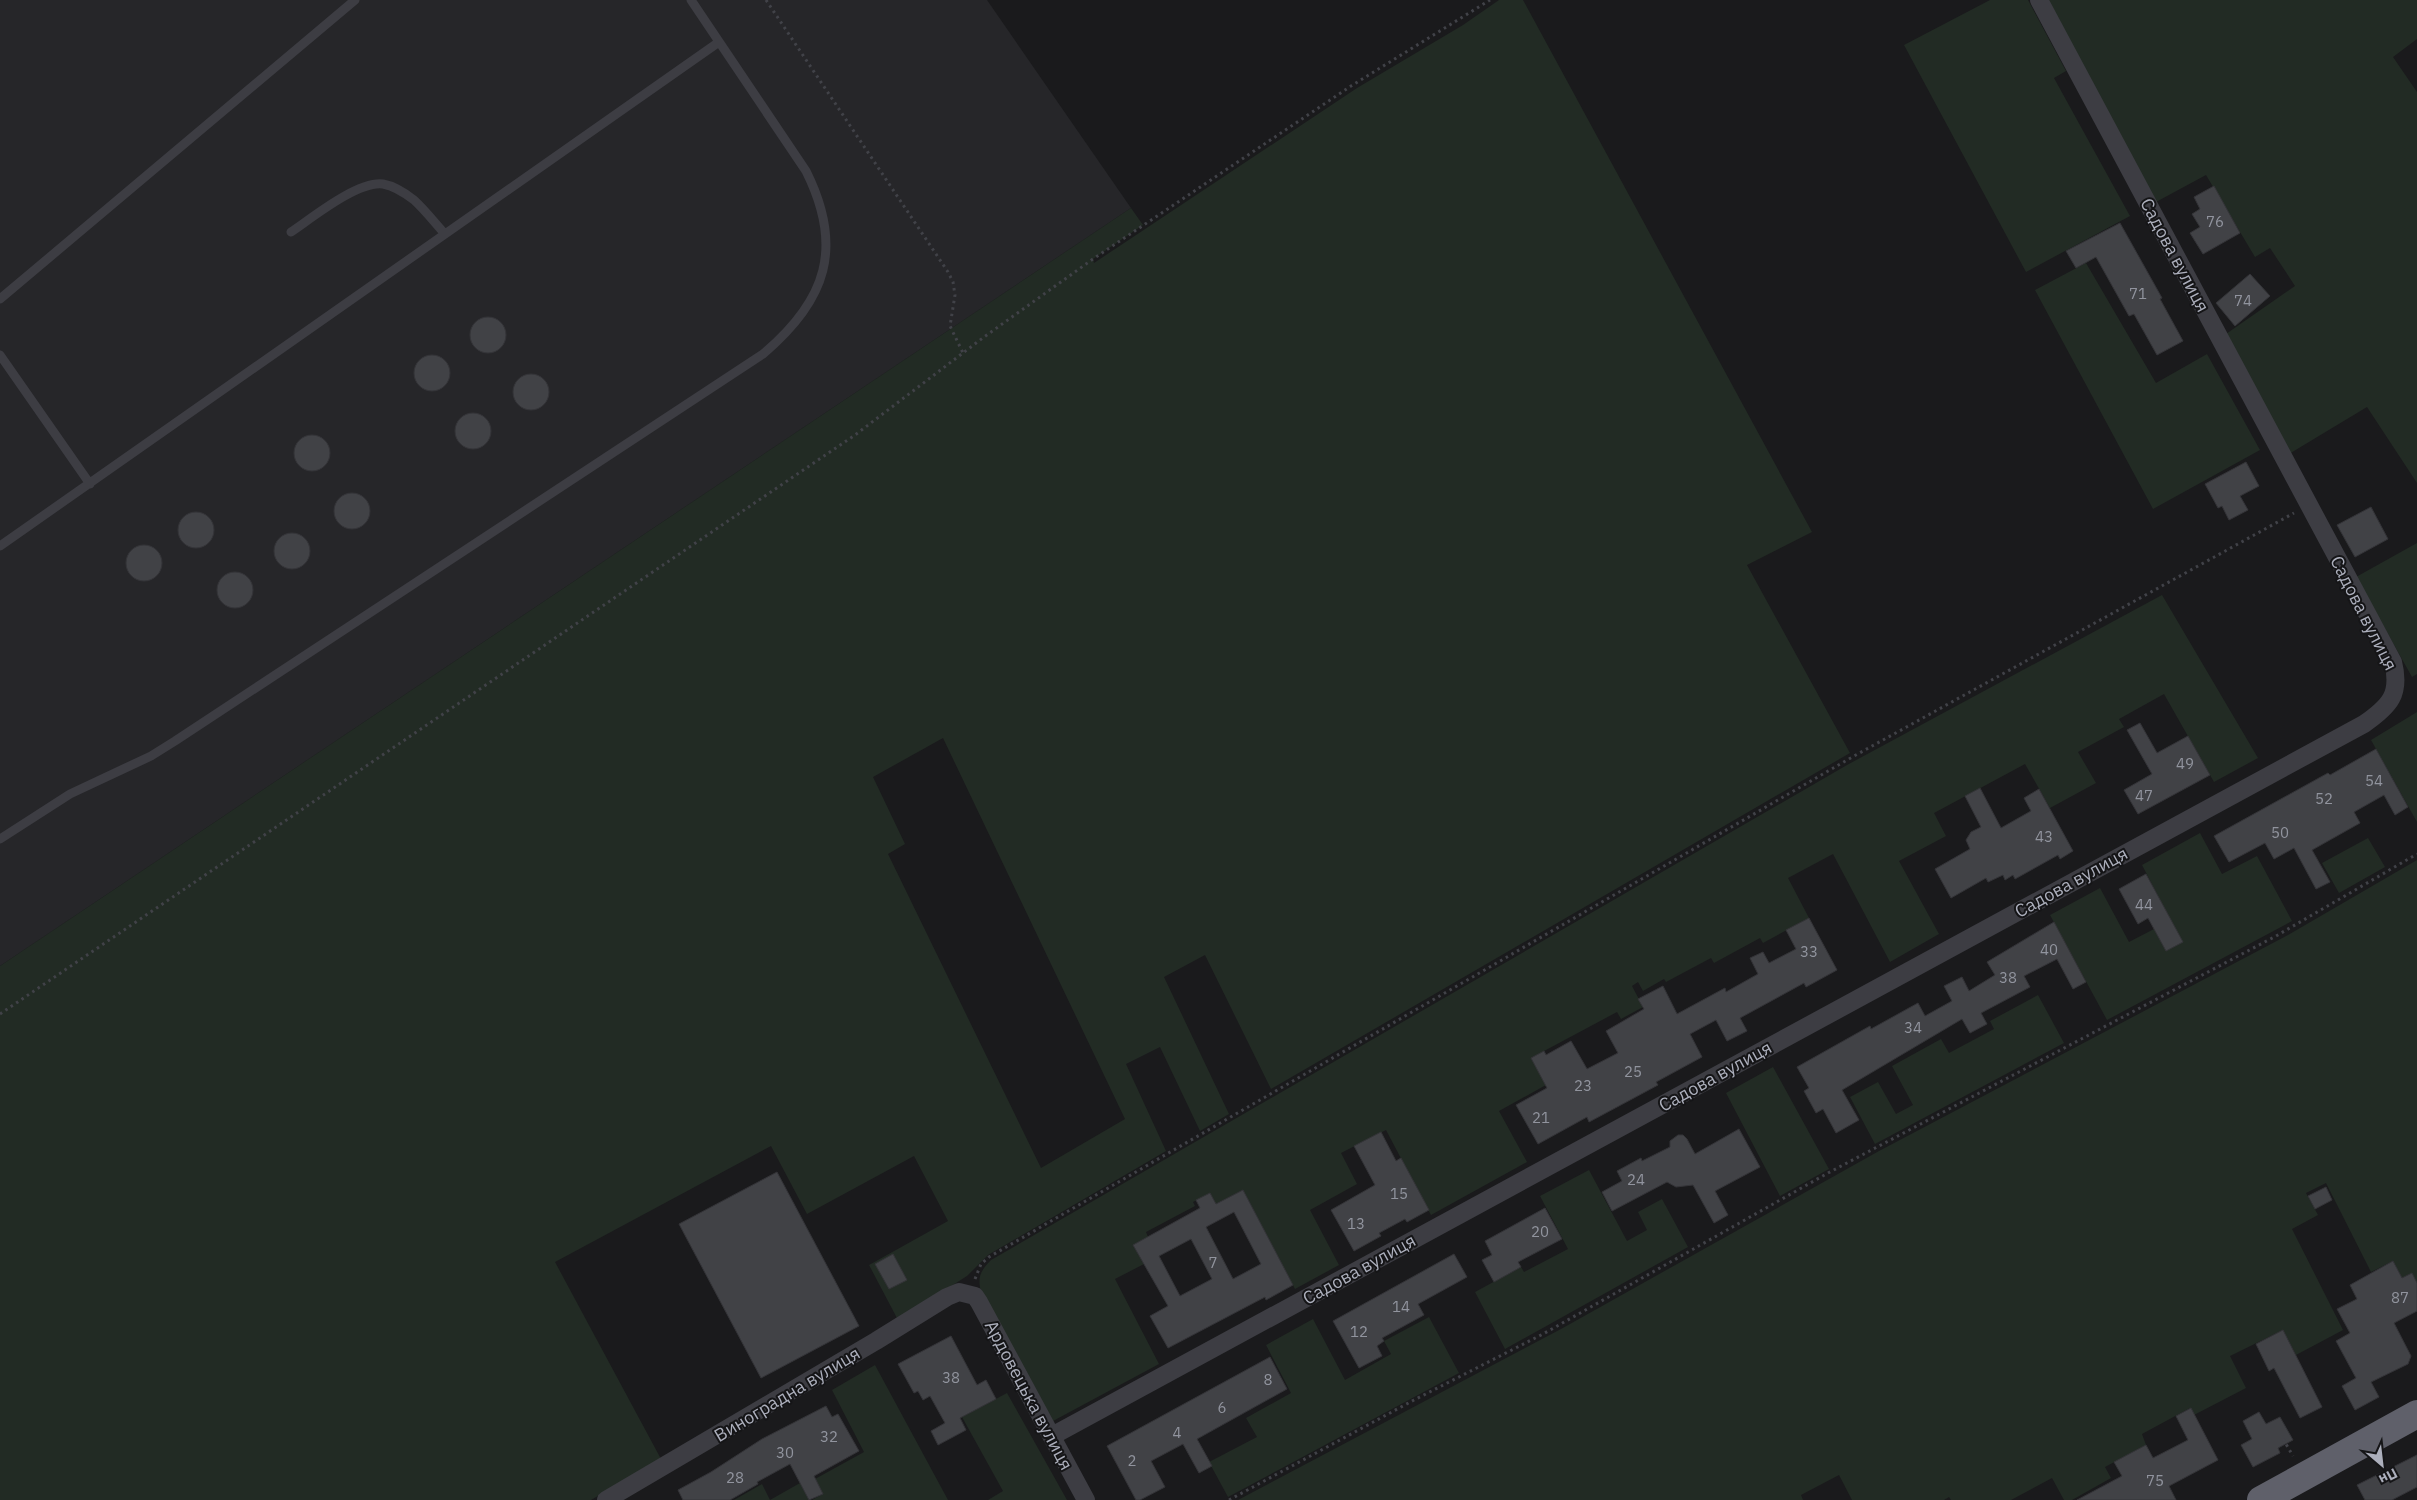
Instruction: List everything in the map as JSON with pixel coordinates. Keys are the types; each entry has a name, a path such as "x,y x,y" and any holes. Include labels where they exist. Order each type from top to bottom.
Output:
{"highway":[{"path":"2261,1500 2417,1414"}],"street":[{"name":"Садова вулиця","path":"1052,1436 2364,724 2380,713 2389,703 2395,692 2396,678 2393,662 2039,0"},
{"name":"Виноградна вулиця","path":"606,1500 948,1297 960,1292 969,1293"},
{"name":"Ардовецька вулиця","path":"969,1293 975,1296 979,1302 1086,1500"}],"lane":[{"path":"0,299 355,0"},
{"path":"0,839 70,794 151,756 175,741 755,359 785,336 801,316 824,269 828,247 826,221 818,195 806,171 691,0"},
{"path":"0,546 719,42"},
{"path":"291,232 343,197 363,188 382,184 399,190 415,201 445,234"},
{"path":"0,355 90,484"}],"path":[{"path":"766,0 948,272 956,295 950,326 963,353"},
{"path":"0,1014 855,435 963,353 1143,225 1358,82 1490,0"},
{"path":"969,1293 982,1264 989,1257 1854,756 2308,505"},
{"path":"1229,1500 1414,1400 1543,1334 1828,1173 2276,936 2417,854"},
{"path":"2283,1439 2289,1450"}],"shaded area":[{"path":"0,0 987,0 1131,208 0,966"},
{"path":"1499,0 1523,0 1812,532 1747,565 1850,753 1271,1089 1205,955 1164,977 1229,1114 1200,1131 1160,1047 1126,1064 1166,1151 988,1255 967,1276 898,1320 869,1265 948,1221 914,1156 807,1214 771,1146 555,1262 661,1459 591,1500 0,1500 0,966 1131,208 1143,225 1093,259 1094,263 1357,88 1463,25","holes":["943,738 1125,1119 1041,1168 888,854 905,844 873,777"]},
{"path":"1990,0 2028,0 2066,71 2054,78 2130,216 2026,272 1904,45"},
{"path":"2048,0 2417,0 2417,39 2393,57 2417,92 2417,483 2367,407 2289,454 2226,334 2295,286 2270,248 2255,257 2206,175 2156,202"},
{"path":"2086,263 2156,383 2207,354 2260,450 2153,509 2035,290"},
{"path":"2417,543 2417,674 2412,677 2356,577"},
{"path":"2162,595 2258,758 2214,782 2164,694 2119,719 2124,727 2078,752 2096,783 2050,808 2025,764 1934,813 1946,836 1899,861 1939,934 1890,962 1833,854 1788,878 1809,918 1763,943 1760,938 1714,963 1711,958 1666,982 1664,979 1643,991 1638,982 1632,986 1643,1007 1621,1019 1617,1012 1531,1058 1546,1085 1499,1111 1527,1162 1431,1215 1386,1130 1341,1153 1357,1184 1310,1210 1339,1265 1295,1289 1243,1190 1216,1204 1210,1193 1193,1202 1195,1206 1146,1232 1148,1237 1133,1245 1144,1264 1115,1279 1159,1364 1053,1421 982,1295 980,1276 991,1260 1847,765"},
{"path":"2417,712 2417,822 2371,740"},
{"path":"2200,833 2222,874 2257,856 2292,921 2107,1020 2050,915 2100,888 2129,942 2154,929 2166,951 2182,942 2142,865"},
{"path":"2368,838 2385,867 2339,893 2322,863"},
{"path":"2417,860 2417,1283 2412,1273 2402,1278 2393,1261 2371,1272 2326,1183 2306,1193 2318,1215 2292,1229 2343,1330 2296,1355 2283,1330 2230,1356 2246,1388 2194,1415 2190,1408 2142,1434 2146,1445 2105,1467 2111,1478 2072,1500 2064,1500 2052,1478 2011,1500 1951,1500 1949,1497 1944,1500 1852,1500 1839,1475 1801,1495 1803,1500 1238,1500 1561,1329 1879,1151 2288,935"},
{"path":"2038,995 2064,1043 1875,1144 1850,1097 1878,1082 1896,1114 1913,1105 1892,1066 1941,1039 1949,1053 1994,1029 1990,1021"},
{"path":"1773,1067 1829,1169 1780,1196 1726,1093"},
{"path":"1589,1170 1627,1241 1647,1230 1638,1212 1662,1199 1688,1247 1505,1349 1475,1292 1521,1267 1524,1272 1568,1249 1540,1196"},
{"path":"1429,1317 1459,1373 1228,1497 1209,1462 1257,1437 1246,1418 1291,1393 1266,1345 1313,1319 1345,1380 1391,1354 1384,1341"},
{"path":"875,1365 948,1500 812,1500 823,1494 815,1479 864,1452 832,1390"},
{"path":"1007,1393 1067,1500 988,1500 1003,1491 962,1417"},
{"path":"800,1483 809,1500 770,1500"},
{"path":"762,1484 770,1500 734,1500"}],"building":[{"path":"2214,186 2240,233 2203,254 2190,233 2200,227 2192,214 2200,209 2194,197"},
{"path":"2120,223 2162,298 2160,299 2183,341 2157,355 2134,314 2129,316 2096,257 2076,268 2066,251"},
{"path":"2250,274 2270,296 2235,326 2216,303"},
{"path":"488,317 495,318 501,322 505,328 505,342 501,348 495,352 488,353 481,352 475,348 471,342 470,335 471,328 475,322 481,318"},
{"path":"432,355 439,356 445,360 449,366 449,380 445,386 439,390 432,391 425,390 419,386 415,380 414,373 415,366 419,360 425,356"},
{"path":"531,374 538,375 544,379 548,385 548,399 544,405 538,409 531,410 524,409 518,405 514,399 513,392 514,385 518,379 524,375"},
{"path":"473,413 480,414 486,418 490,424 490,438 486,444 480,448 473,449 466,448 460,444 456,438 455,431 456,424 460,418 466,414"},
{"path":"312,435 319,436 325,440 329,446 329,460 325,466 319,470 312,471 305,470 299,466 295,460 294,453 295,446 299,440 305,436"},
{"path":"2246,462 2259,486 2240,496 2248,510 2229,520 2222,506 2218,508 2205,484"},
{"path":"352,493 359,494 365,498 369,504 369,518 365,524 359,528 352,529 345,528 339,524 335,518 334,511 335,504 339,498 345,494"},
{"path":"2371,507 2388,539 2355,557 2337,525"},
{"path":"196,512 203,513 209,517 213,523 213,537 209,543 203,547 196,548 189,547 183,543 179,537 178,530 179,523 183,517 189,513"},
{"path":"292,533 299,534 305,538 309,544 309,558 305,564 299,568 292,569 285,568 279,564 275,558 274,551 275,544 279,538 285,534"},
{"path":"144,545 151,546 157,550 161,556 161,570 157,576 151,580 144,581 137,580 131,576 127,570 126,563 127,556 131,550 137,546"},
{"path":"235,572 242,573 248,577 252,583 252,597 248,603 242,607 235,608 228,607 222,603 218,597 217,590 218,583 222,577 228,573"},
{"path":"2140,723 2157,753 2188,736 2210,775 2138,814 2124,790 2152,774 2127,730"},
{"path":"2376,749 2408,807 2395,815 2384,795 2354,812 2360,823 2312,850 2330,882 2316,889 2294,848 2274,859 2265,843 2229,862 2214,836 2328,773 2330,775"},
{"path":"1980,788 2001,828 2031,811 2024,798 2039,789 2073,851 2060,859 2058,855 2015,879 2013,875 2005,880 2003,875 1988,882 1986,878 1951,898 1935,869 1970,849 1966,840 1971,832 1981,827 1965,796"},
{"path":"2146,874 2183,942 2166,951 2148,918 2138,924 2119,889"},
{"path":"1809,918 1837,970 1806,987 1804,983 1740,1018 1747,1031 1727,1041 1716,1020 1690,1034 1702,1057 1656,1082 1658,1085 1589,1122 1587,1117 1538,1144 1516,1105 1547,1088 1531,1058 1544,1051 1546,1055 1571,1041 1587,1069 1618,1053 1606,1031 1644,1009 1638,999 1663,986 1677,1014 1725,988 1726,992 1758,974 1750,958 1763,952 1769,963 1796,949 1786,930"},
{"path":"2054,922 2086,982 2073,989 2057,959 2024,976 2030,987 1981,1013 1987,1024 1970,1033 1962,1019 1842,1090 1859,1120 1836,1133 1823,1109 1816,1113 1804,1091 1809,1088 1797,1067 1870,1026 1871,1029 1918,1003 1925,1016 1952,1001 1944,986 1962,977 1969,991 1995,975 1987,962"},
{"path":"1739,1129 1760,1167 1715,1191 1728,1215 1714,1223 1693,1185 1676,1187 1667,1182 1612,1211 1602,1192 1622,1181 1617,1171 1641,1158 1642,1161 1670,1147 1670,1141 1678,1135 1683,1135 1687,1139 1695,1154"},
{"path":"1381,1132 1396,1161 1401,1158 1429,1210 1407,1222 1405,1219 1379,1233 1381,1236 1354,1251 1331,1210 1375,1185 1354,1146"},
{"path":"777,1172 859,1326 761,1378 679,1224"},
{"path":"2326,1187 2332,1200 2315,1209 2308,1196"},
{"path":"1243,1190 1293,1285 1266,1300 1265,1297 1168,1348 1150,1316 1168,1306 1133,1245 1200,1208 1196,1200 1210,1193 1216,1204","holes":["1234,1212 1261,1264 1233,1279 1206,1227","1191,1239 1212,1279 1180,1296 1159,1256"]},
{"path":"1545,1208 1562,1239 1518,1262 1521,1267 1494,1282 1482,1260 1492,1255 1485,1241"},
{"path":"893,1254 907,1280 889,1289 875,1264"},
{"path":"1454,1254 1467,1277 1418,1304 1424,1315 1382,1338 1384,1341 1377,1346 1382,1356 1359,1368 1333,1321"},
{"path":"2393,1261 2402,1278 2412,1273 2417,1283 2417,1311 2394,1323 2411,1356 2408,1364 2371,1382 2379,1397 2355,1410 2342,1386 2356,1378 2336,1341 2350,1333 2337,1309 2357,1299 2350,1285"},
{"path":"2283,1330 2322,1407 2300,1418 2274,1368 2269,1371 2256,1344"},
{"path":"951,1336 977,1385 986,1380 996,1399 960,1418 966,1430 938,1445 931,1431 945,1423 930,1396 923,1400 918,1391 914,1393 898,1364"},
{"path":"1270,1357 1287,1389 1197,1439 1212,1466 1199,1473 1183,1444 1151,1461 1165,1487 1140,1500 1136,1500 1107,1446"},
{"path":"826,1406 832,1417 838,1414 859,1451 814,1476 823,1494 809,1500 790,1464 757,1482 758,1484 730,1500 683,1500 678,1490 711,1472 762,1439"},
{"path":"2191,1408 2218,1460 2169,1486 2176,1500 2077,1500 2122,1476 2114,1462 2146,1445 2153,1458 2188,1440 2176,1416"},
{"path":"2259,1412 2266,1424 2280,1417 2293,1440 2278,1448 2280,1453 2253,1467 2241,1445 2252,1439 2243,1421"},
{"path":"2417,1455 2417,1487 2392,1500 2365,1500 2357,1485"}]}
